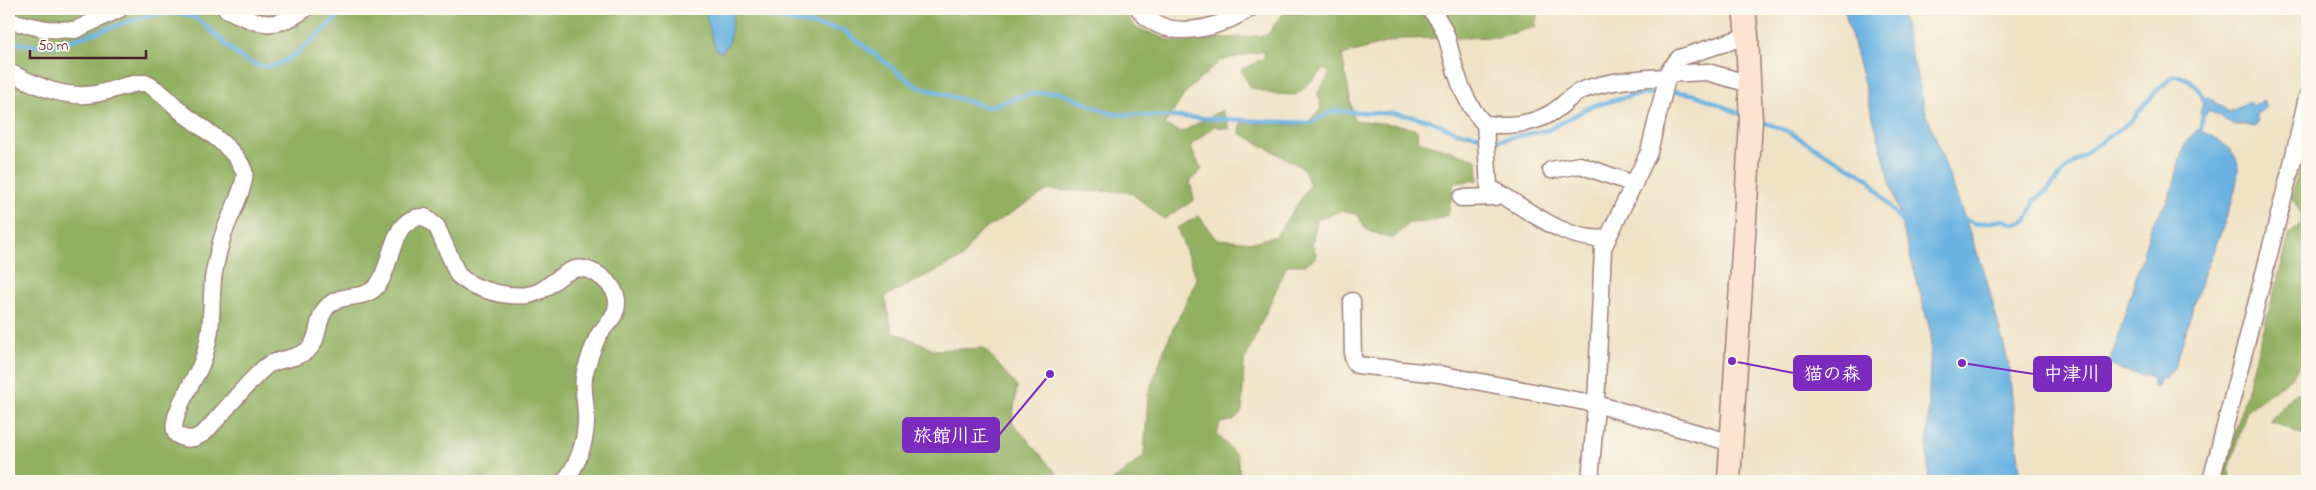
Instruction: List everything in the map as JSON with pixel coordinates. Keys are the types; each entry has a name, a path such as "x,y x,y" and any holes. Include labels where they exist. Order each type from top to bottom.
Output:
{"street":[{"path":"9,21 46,30 75,30 120,9"},
{"path":"226,9 263,24 279,24 296,16 305,9"},
{"path":"1139,9 1152,21 1172,30 1190,30 1218,24 1236,17 1249,9"},
{"path":"1429,9 1439,19 1446,32 1456,73 1485,134 1489,187 1565,231 1595,239 1608,238"},
{"path":"1729,481 1751,121 1744,9"},
{"path":"1590,481 1604,248 1649,152 1666,78 1679,58 1747,36"},
{"path":"9,72 41,87 86,96 132,84 145,83 161,92 182,112 220,142 231,152 244,171 245,182 231,212 213,279 210,338 194,380 174,422 176,434 181,438 196,438 205,432 267,366 290,359 309,349 313,344 321,315 328,305 344,297 370,293 382,279 390,250 400,232 412,218 425,217 437,227 458,276 464,281 482,289 506,294 534,295 568,272 580,268 588,269 597,275 615,292 617,306 614,316 598,336 585,372 583,392 586,402 585,440 577,460 565,481"},
{"path":"1485,134 1534,121 1561,106 1568,97 1604,83 1619,80 1718,74 1750,84"},
{"path":"2211,481 2292,164 2307,97"},
{"path":"1551,170 1580,165 1634,184"},
{"path":"1461,198 1495,197 1499,193"},
{"path":"1352,301 1353,359 1357,365 1438,374 1596,404 1732,443"}],"green space":[{"path":"9,9 1122,9 1135,27 1174,42 1267,35 1283,14 1307,9 1538,9 1535,27 1499,37 1400,39 1342,55 1354,120 1399,125 1417,130 1418,141 1477,159 1478,180 1454,183 1448,215 1427,222 1409,223 1393,239 1366,230 1357,214 1341,211 1317,220 1312,244 1317,256 1305,265 1287,265 1244,361 1242,411 1234,420 1220,423 1217,434 1237,456 1241,481 1112,481 1144,456 1148,395 1167,342 1197,279 1177,228 1199,216 1216,239 1254,242 1276,236 1310,185 1303,168 1240,133 1241,123 1305,125 1321,109 1318,93 1330,74 1325,69 1296,95 1273,94 1251,88 1241,70 1264,58 1264,51 1221,60 1187,91 1164,125 1182,132 1222,110 1230,129 1214,126 1190,146 1202,170 1190,181 1194,200 1164,219 1130,192 1048,190 977,234 962,258 885,296 892,331 936,350 984,348 1017,387 1012,422 1063,481 9,481"},
{"path":"2307,138 2307,353 2292,377 2247,410 2229,470 2231,481 2222,481 2290,234 2302,222 2300,210 2291,198"},
{"path":"2295,392 2307,396 2307,436 2270,421"}],"water":[{"path":"704,9 734,9 729,43 721,53 715,48"},
{"path":"1844,9 1900,9 1925,109 1985,274 2008,361 2021,481 1929,481 1927,454 1931,334"},
{"path":"2208,97 2229,112 2248,102 2253,106 2263,100 2267,107 2256,114 2258,121 2255,127 2234,125 2211,111 2207,111 2206,115 2200,113 2203,104 2201,100"},
{"path":"2197,130 2202,130 2217,139 2232,152 2237,161 2236,186 2226,219 2199,288 2174,368 2165,379 2159,379 2158,387 2153,387 2153,378 2121,370 2110,363 2152,224 2167,201 2186,142"}],"waterway":[{"path":"9,42 49,46 144,17 179,13 193,17 203,23 231,50 252,64 263,66 275,65 293,56 346,9"},
{"path":"723,9 843,30 916,86 987,107 1030,94 1058,92 1112,114 1310,123 1334,111 1399,114 1429,120 1457,132 1482,136"},
{"path":"1961,218 1977,224 2004,220 2014,224 2026,221 2034,201 2047,191 2065,170 2130,122 2158,89 2174,76 2190,80 2197,87 2206,102"},
{"path":"1666,92 1696,95 1743,115"},
{"path":"1490,138 1499,140 1548,130 1590,107 1630,96 1659,93"},
{"path":"2200,133 2204,109"},
{"path":"1758,120 1787,131 1869,179 1903,224"}],"place":[{"name":"猫の森","path":"1732,361"},
{"name":"中津川","path":"1962,363"},
{"name":"旅館川正","path":"1050,374"}]}
